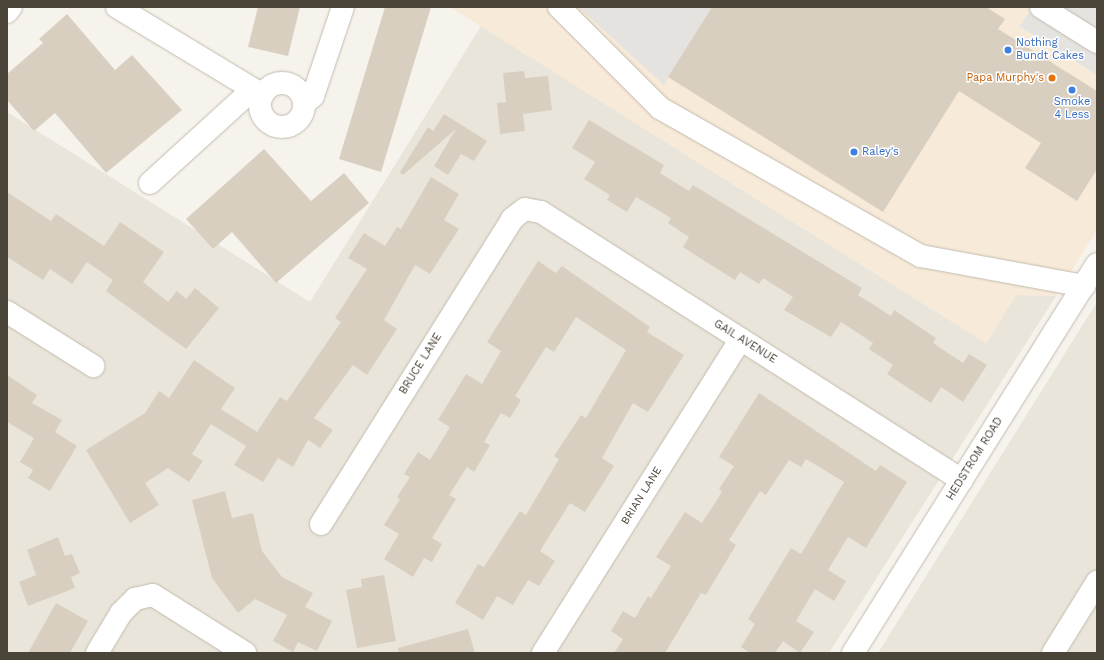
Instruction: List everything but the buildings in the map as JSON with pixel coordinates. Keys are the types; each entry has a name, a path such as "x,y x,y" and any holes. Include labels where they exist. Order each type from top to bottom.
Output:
{"street":[{"path":"7,12 11,7"},
{"path":"117,7 258,92"},
{"path":"258,92 260,110 275,126 295,123 304,104 313,96 343,7"},
{"path":"559,7 660,108 921,256 1084,286"},
{"path":"1041,7 1097,42"},
{"path":"150,183 258,92 273,85 287,84 299,91 304,104"},
{"name":"GAIL AVENUE","path":"525,209 541,212 962,480"},
{"name":"BRUCE LANE","path":"321,524 512,219 525,209"},
{"name":"HEDSTROM ROAD","path":"853,653 1097,264"},
{"path":"7,312 93,366"},
{"name":"BRIAN LANE","path":"544,653 741,340"},
{"path":"1053,653 1097,582"},
{"path":"97,653 121,613 135,599 153,595 245,653"}],"shaded area":[{"path":"450,7 1097,7 1097,230 1056,296 1016,295 986,343"},
{"path":"578,7 712,7 664,85"},
{"path":"1034,7 1097,7 1097,75 1019,26"},
{"path":"481,26 986,343 1016,295 1056,296 829,653 7,653 7,112 310,302"},
{"path":"1097,302 1097,653 878,653"}],"place":[{"name":"Nothing Bundt Cakes","path":"1008,50"},
{"name":"Papa Murphy's","path":"1052,78"},
{"name":"Smoke 4 Less","path":"1072,90"},
{"name":"Raley's","path":"854,152"}]}
